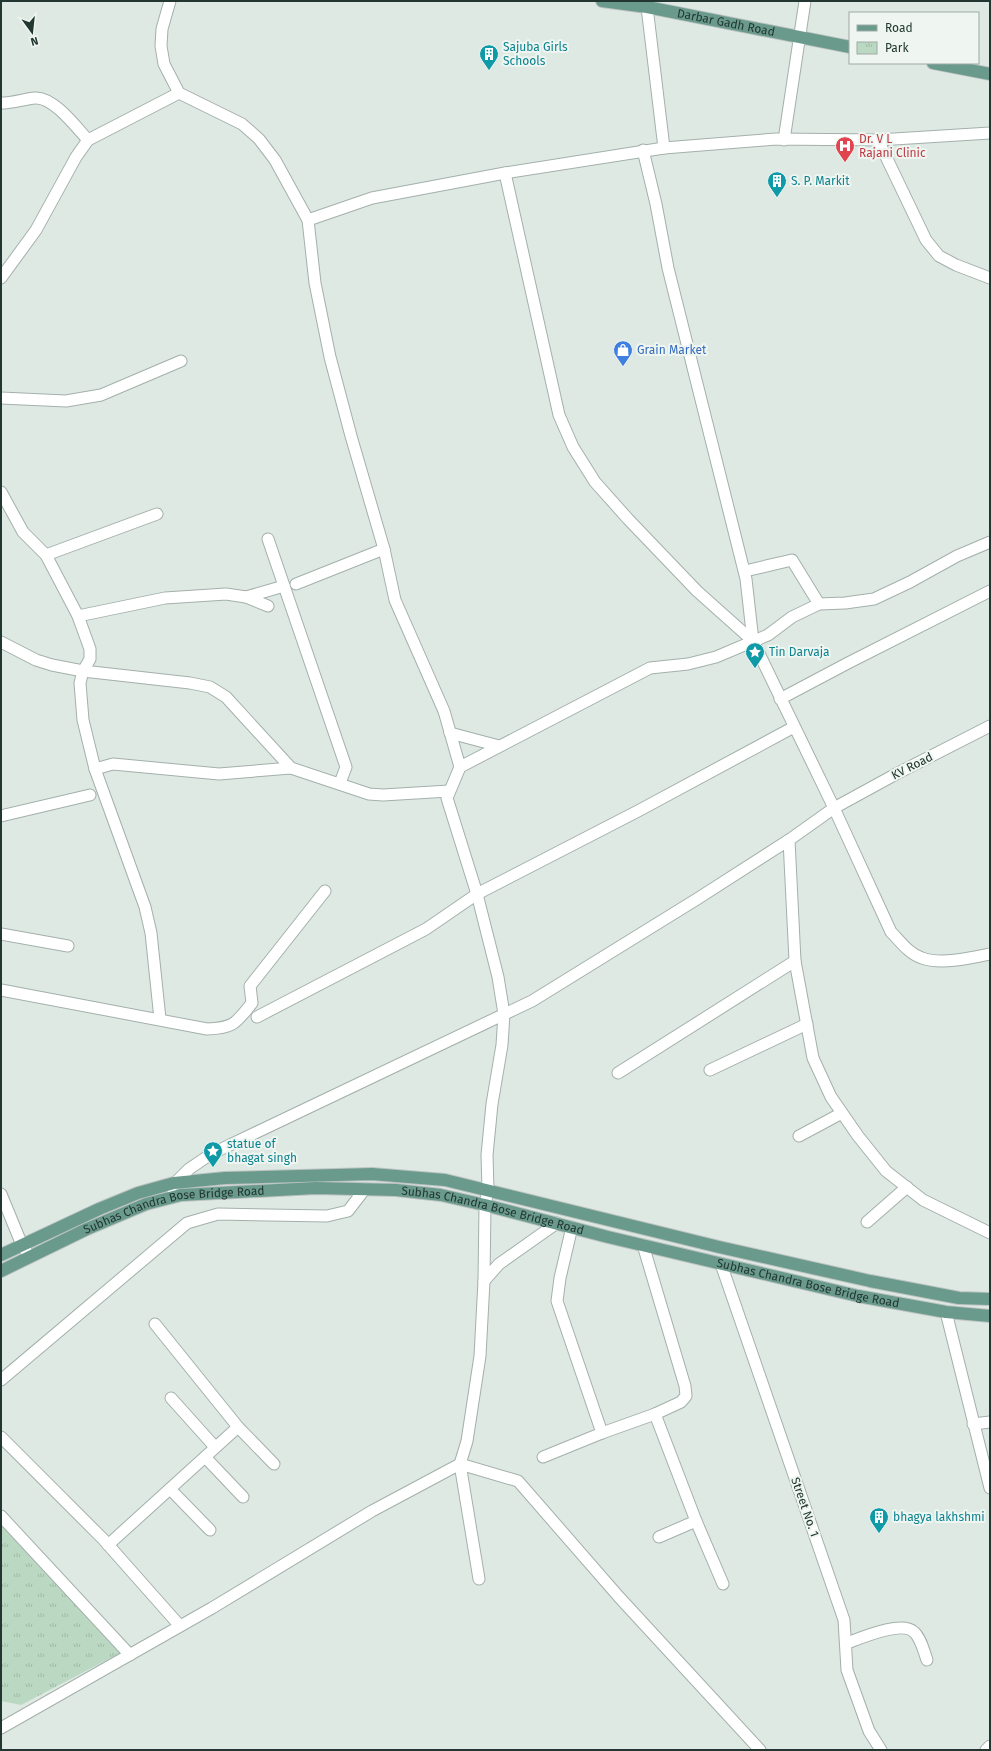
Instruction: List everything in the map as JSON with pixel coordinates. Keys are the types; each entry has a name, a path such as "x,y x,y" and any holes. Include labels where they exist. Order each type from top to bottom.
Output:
{"main road":[{"name":"Darbar Gadh Road","path":"606,1 647,7 662,6 849,47"},
{"path":"938,64 990,74"},
{"name":"Subhas Chandra Bose Bridge Road","path":"1,1255 99,1209 132,1196 174,1184 225,1178 372,1174 445,1180 719,1248 870,1281 959,1298 989,1299"},
{"name":"Subhas Chandra Bose Bridge Road","path":"1,1271 87,1228 146,1204 181,1195 316,1188 396,1190 441,1195 485,1205 643,1245 858,1296 946,1312 990,1316"}],"street":[{"path":"170,1 162,29 161,46 164,64 179,93 242,124 259,139 275,160 308,220 315,283 330,356 351,436 384,549 395,600 444,711 460,767"},
{"path":"784,140 801,37 805,1"},
{"path":"647,7 664,148"},
{"path":"1,278 36,230 76,157 88,140 179,93"},
{"path":"1,103 14,103 42,98 64,114 88,140"},
{"path":"308,220 372,198 505,173 643,150 784,140 878,140 990,133"},
{"path":"878,140 926,240 939,256 956,265 990,278"},
{"path":"643,150 656,204 670,276 745,571 753,641 780,700 834,808 891,932 906,948 922,958 942,960 990,954"},
{"path":"505,173 559,415 573,447 595,482 628,519 697,591 753,641"},
{"path":"1,398 66,401 101,396 182,361"},
{"path":"1,492 23,532 46,555 78,616 90,655 90,659 83,672 80,694 83,720 95,769 146,914 151,933 160,1019"},
{"path":"46,555 157,514"},
{"path":"268,539 346,767 340,783"},
{"path":"479,1579 460,1464 467,1441 480,1356 484,1281 485,1205 488,1190 487,1155 492,1104 502,1045 504,1014 498,977 477,894 447,798 460,767 650,668 688,664 716,657 768,635 792,617 818,604 845,603 874,599 910,582 957,556 990,542"},
{"path":"296,584 384,549"},
{"path":"745,571 792,560 818,604"},
{"path":"246,597 284,586"},
{"path":"780,700 862,656 990,591"},
{"path":"78,616 165,598 226,594 246,597 268,606"},
{"path":"1,642 36,660 83,672 190,683 210,687 226,697 291,768"},
{"name":"KV Road","path":"162,1199 189,1169 211,1154 538,997 789,840 834,808 898,773 990,726"},
{"path":"257,1017 426,929 477,894 638,811 794,727"},
{"path":"450,733 499,746"},
{"path":"95,769 113,764 219,774 291,768 376,795 449,791"},
{"path":"1,816 90,795"},
{"path":"789,840 795,961 813,1058 830,1097 858,1136 886,1171 923,1200 990,1233"},
{"path":"1,990 207,1029 222,1028 236,1023 252,1003 250,986 324,891"},
{"path":"1,934 68,946"},
{"path":"618,1073 795,961"},
{"path":"710,1070 807,1024"},
{"path":"799,1136 842,1113"},
{"path":"866,1222 908,1187"},
{"path":"1,1380 187,1223 218,1214 327,1216 348,1211 365,1189"},
{"path":"1,1194 22,1245 30,1257"},
{"path":"484,1281 499,1264 557,1223"},
{"path":"572,1226 560,1278 557,1302 602,1433"},
{"path":"543,1457 602,1433 655,1414 682,1402 686,1396 685,1386 643,1245"},
{"name":"Street No. 1","path":"721,1264 844,1620 847,1670 869,1731 881,1750"},
{"path":"946,1312 990,1488"},
{"path":"155,1324 238,1427 274,1464"},
{"path":"171,1398 215,1448"},
{"path":"655,1414 696,1522 723,1584"},
{"path":"973,1424 990,1422"},
{"path":"108,1544 238,1427"},
{"path":"1,1437 108,1544 180,1626"},
{"path":"205,1457 243,1497"},
{"path":"1,1728 180,1626 372,1511 460,1464 518,1481 619,1597 760,1750"},
{"path":"170,1489 210,1530"},
{"path":"1,1516 130,1655"},
{"path":"659,1537 696,1522"},
{"path":"846,1643 892,1628 907,1627 915,1632 927,1660"},
{"path":"986,1750 990,1746"}],"green space":[{"path":"1,1525 120,1653 21,1705 1,1701"}],"place":[{"name":"Sajuba Girls Schools","path":"489,71"},
{"name":"Dr. V L Rajani Clinic","path":"845,163"},
{"name":"S. P. Markit","path":"777,198"},
{"name":"Grain Market","path":"623,367"},
{"name":"Tin Darvaja","path":"755,669"},
{"name":"statue of bhagat singh","path":"213,1168"},
{"name":"bhagya lakhshmi","path":"879,1534"}]}
